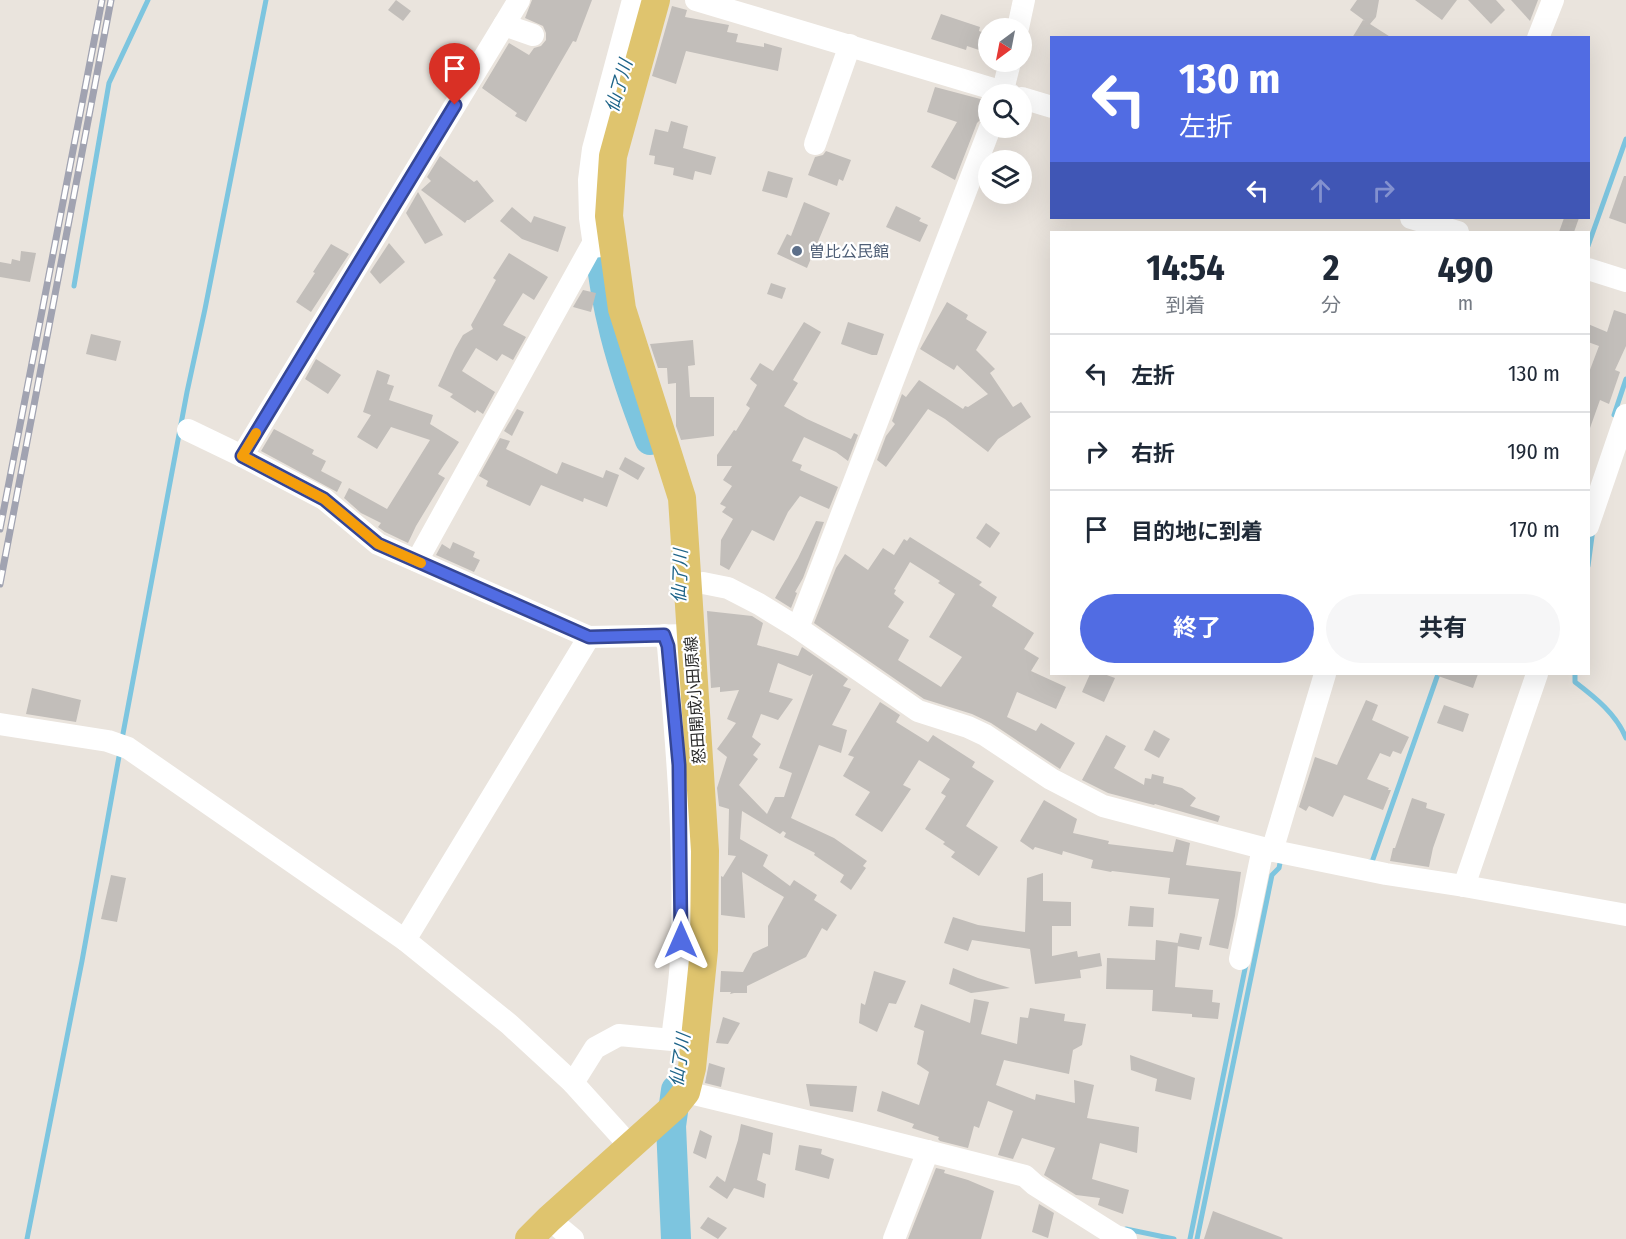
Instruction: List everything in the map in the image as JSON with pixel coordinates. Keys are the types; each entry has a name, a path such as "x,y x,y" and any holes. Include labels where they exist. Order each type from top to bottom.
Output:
{"main road":[{"name":"怒田開成小田原線","path":"529,1239 675,1106 686,1092 693,1068 704,950 705,851 677,635 687,586 682,498 603,245 609,216 613,156 656,0"}],"street":[{"path":"242,456 519,0"},
{"path":"417,561 591,247 603,245 590,218 589,180 593,149 633,0"},
{"path":"696,0 743,6 850,45 978,85"},
{"path":"1020,18 1024,0"},
{"path":"1539,36 1553,0"},
{"path":"504,25 533,35"},
{"path":"815,144 850,45"},
{"path":"1032,101 1050,106"},
{"path":"798,628 986,138"},
{"path":"1414,219 1455,231"},
{"path":"1590,269 1626,281"},
{"path":"1591,520 1626,415"},
{"path":"188,430 324,499 378,544 589,637 677,635"},
{"path":"687,586 703,583 728,588 759,604 798,628 918,711 985,735 1051,779 1103,806 1297,856 1386,874 1626,915"},
{"path":"573,1083 595,1048 618,1035 631,1034 672,1040 681,959 682,885 679,765 668,646 677,635"},
{"path":"405,940 589,637"},
{"path":"1240,960 1270,850 1325,675"},
{"path":"1464,886 1537,675"},
{"path":"0,724 108,741 128,748 405,940 509,1024 573,1083 630,1146"},
{"path":"686,1092 1025,1176 1035,1185 1113,1233"},
{"path":"894,1239 928,1151"},
{"path":"549,1219 573,1239"}],"building":[{"path":"396,0 411,11 403,21 388,10"},
{"path":"532,0 592,0 576,42 573,41 526,122 515,116 517,113 482,88 509,43 529,55 534,48 541,46 546,40 543,26 525,18"},
{"path":"1357,0 1379,0 1376,17 1370,24 1389,36 1353,36 1363,20 1365,21 1350,10"},
{"path":"1415,0 1457,0 1442,20"},
{"path":"1468,0 1496,0 1505,10 1491,24"},
{"path":"1511,0 1538,0 1530,21"},
{"path":"672,6 687,10 685,17 729,25 727,32 738,34 736,42 764,47 764,43 782,48 778,71 686,51 676,84 652,76"},
{"path":"941,14 978,26 978,50 967,46 966,50 931,39"},
{"path":"935,87 978,98 978,122 955,180 931,167 957,122 927,112"},
{"path":"671,121 688,126 683,148 716,157 711,175 695,171 693,180 673,175 674,168 654,164 655,156 649,155 655,129 668,132"},
{"path":"826,151 851,160 843,181 839,179 837,186 808,175 815,157 823,155"},
{"path":"440,156 474,182 477,180 494,201 465,223 421,190 431,181 427,177"},
{"path":"768,171 793,178 787,198 762,191"},
{"path":"1624,176 1626,176 1626,224 1609,218"},
{"path":"418,192 443,235 425,244 406,213"},
{"path":"804,202 830,213 807,268 777,254 787,234 791,236"},
{"path":"896,206 921,218 919,221 928,225 920,242 886,227"},
{"path":"512,207 531,223 534,216 566,227 558,252 522,239 500,221"},
{"path":"1564,219 1579,219 1574,231 1559,231"},
{"path":"389,243 405,262 380,284 370,272"},
{"path":"331,244 349,254 311,312 296,302"},
{"path":"21,251 36,253 30,282 0,277 0,262 11,264 12,259 20,261"},
{"path":"509,253 548,277 534,300 523,293 503,325 526,337 513,360 502,354 497,361 476,348 462,371 495,392 483,414 477,410 475,413 450,397 453,394 438,386 463,335 473,329 471,325 496,280 493,278"},
{"path":"771,283 786,288 782,299 767,294"},
{"path":"583,290 596,293 591,312 573,307"},
{"path":"947,302 968,315 966,319 987,332 976,350 995,369 990,373 1013,407 1021,402 1031,417 998,439 988,452 928,409 886,467 877,460 886,436 895,424 892,421 902,394 906,397 919,380 963,409 988,394 957,365 954,370 920,349"},
{"path":"1614,310 1626,314 1626,346 1615,370 1620,372 1609,404 1600,400 1590,428 1590,370 1599,346 1590,343 1590,325 1607,332"},
{"path":"804,322 821,332 793,380 798,383 784,406 851,439 854,433 858,435 848,461 836,452 804,437 792,461 802,465 800,470 838,487 829,509 800,496 788,512 774,541 752,530 729,570 720,565 721,540 733,519 722,512 726,507 720,504 732,486 723,480 732,466 717,466 717,455 750,408 746,405 757,385 750,379 760,363 773,371"},
{"path":"848,322 884,334 877,355 841,344"},
{"path":"91,334 121,341 116,361 86,354"},
{"path":"693,340 695,365 688,366 690,397 714,397 714,436 681,440 676,426 676,383 668,384 667,368 658,368 650,344"},
{"path":"316,359 341,375 328,394 305,379"},
{"path":"377,370 390,375 387,384 394,386 389,400 433,415 430,424 459,442 438,474 445,478 408,543 385,532 378,527 381,523 361,513 344,498 349,488 387,509 430,440 391,427 377,449 357,437 371,415 363,412"},
{"path":"517,409 524,412 512,436 504,431"},
{"path":"274,429 314,450 312,454 326,461 321,471 342,482 337,492 261,451"},
{"path":"500,438 510,441 506,449 557,474 562,462 603,478 606,470 619,475 607,507 584,498 583,502 541,485 530,506 486,486 488,481 479,476"},
{"path":"625,457 645,468 638,480 619,469"},
{"path":"816,521 824,522 803,578 795,592 797,593 791,608 775,598"},
{"path":"986,523 1000,533 990,548 976,538"},
{"path":"910,537 982,582 979,585 997,597 992,606 1034,633 1024,649 1039,658 1031,671 1066,687 1056,709 1017,692 1007,717 1036,731 1041,723 1075,743 1060,769 991,723 972,714 924,699 814,623 836,568 845,554 868,570 883,548 894,555 904,539 907,541","holes":["910,562 940,581 938,583 955,594 929,637 962,657 941,687 898,660 909,640 888,627 904,602 894,594 896,590 894,589"]},
{"path":"453,542 475,552 473,557 480,560 474,572 436,555 442,544 450,549"},
{"path":"707,611 752,616 763,623 757,645 798,656 802,647 848,679 843,686 851,689 832,725 847,730 841,753 819,745 791,818 834,838 867,861 863,866 866,868 851,890 840,882 844,875 814,855 815,853 784,837 786,833 783,831 780,834 742,811 740,839 768,855 763,866 790,886 794,880 817,895 814,900 837,915 827,931 822,928 806,957 747,986 747,993 720,992 721,971 743,972 753,953 768,946 768,926 784,897 742,872 745,918 721,915 721,876 723,877 736,856 728,855 729,809 719,806 717,788 727,757 717,749 736,723 727,719 739,690 720,692 720,687 711,688","holes":["778,663 810,676 813,674 779,768 792,773 784,797 775,797 767,814 739,785 758,759 753,755 761,744 752,737 761,714 778,720 793,699 769,692"]},
{"path":"1090,675 1107,675 1115,678 1104,702 1082,692"},
{"path":"1438,675 1478,675 1473,688"},
{"path":"32,688 81,700 76,722 26,714"},
{"path":"1366,700 1378,705 1372,720 1409,737 1401,754 1393,751 1390,757 1380,753 1367,779 1391,790 1383,810 1344,795 1333,817 1309,806 1306,811 1299,807 1315,757 1337,765"},
{"path":"880,702 900,715 896,722 928,742 933,735 975,762 972,767 994,781 966,826 998,847 979,876 951,857 955,852 943,844 945,842 925,829 946,796 941,793 950,779 919,760 903,785 911,789 882,832 855,815 870,792 843,776 854,757 848,755"},
{"path":"1444,705 1469,714 1463,732 1437,723"},
{"path":"1154,730 1170,739 1159,758 1144,750"},
{"path":"1106,735 1126,746 1114,768 1144,785 1145,778 1151,779 1152,774 1164,777 1163,783 1182,788 1196,798 1190,806 1220,816 1218,822 1108,793 1082,780"},
{"path":"1412,798 1427,803 1426,808 1445,814 1429,867 1390,861"},
{"path":"1044,800 1077,819 1073,833 1109,841 1108,844 1173,852 1176,839 1190,843 1186,865 1241,872 1228,949 1209,945 1219,899 1168,894 1170,878 1091,868 1093,860 1063,851 1062,855 1035,847 1033,850 1020,841"},
{"path":"1043,873 1043,901 1071,902 1071,926 1052,926 1052,956 1077,951 1078,957 1100,953 1102,966 1080,970 1081,978 1035,984 1030,949 972,940 968,951 944,943 953,917 978,925 1025,932 1027,878"},
{"path":"111,875 126,878 117,922 101,919"},
{"path":"1130,906 1154,908 1153,927 1128,926"},
{"path":"1180,933 1202,937 1199,950 1177,946"},
{"path":"1156,940 1178,943 1175,987 1213,990 1212,1002 1220,1003 1218,1019 1192,1017 1192,1014 1152,1011 1153,990 1106,989 1107,958 1155,960"},
{"path":"953,968 1010,988 971,993 949,984"},
{"path":"874,971 906,981 896,1004 889,1003 877,1032 859,1023 861,1003 865,1005"},
{"path":"974,999 989,1002 981,1034 1017,1044 1020,1017 1028,1018 1030,1008 1065,1014 1064,1021 1086,1024 1082,1045 1073,1050 1069,1074 1004,1060 996,1085 1035,1100 1036,1094 1075,1103 1074,1080 1094,1085 1087,1118 1139,1127 1137,1153 1100,1143 1092,1179 1129,1190 1123,1214 1098,1205 1100,1198 1076,1195 1044,1175 1055,1148 1022,1138 1013,1159 998,1155 1013,1111 988,1101 979,1128 974,1126 968,1148 940,1141 939,1137 912,1128 914,1124 877,1111 882,1091 919,1105 929,1072 917,1064 924,1031 914,1027 921,1004 970,1023"},
{"path":"723,1017 740,1023 728,1044 716,1043"},
{"path":"1130,1055 1195,1078 1191,1100 1155,1091 1157,1079 1131,1070"},
{"path":"709,1063 725,1068 721,1087 705,1083"},
{"path":"806,1084 857,1086 853,1112 810,1106"},
{"path":"741,1124 773,1133 770,1155 763,1153 757,1180 766,1184 764,1198 734,1188 727,1199 709,1187 717,1176 725,1182"},
{"path":"700,1130 712,1136 706,1159 693,1153"},
{"path":"799,1145 822,1149 821,1154 834,1159 829,1179 795,1170"},
{"path":"936,1168 994,1191 981,1239 908,1239"},
{"path":"1039,1204 1054,1213 1048,1238 1032,1232"},
{"path":"1213,1211 1283,1238 1204,1239"},
{"path":"708,1217 727,1228 718,1239 700,1228"}],"waterway":[{"path":"74,286 109,83 148,0"},
{"path":"122,739 187,392 266,0"},
{"path":"1590,240 1626,139"},
{"name":"仙了川","path":"599,222 600,250 608,306 622,360 650,440"},
{"path":"1614,415 1626,379"},
{"path":"1590,551 1593,529"},
{"path":"1369,862 1372,862 1438,675"},
{"path":"1575,675 1575,682 1598,700 1611,714 1626,738"},
{"path":"27,1239 82,961 120,751"},
{"path":"1197,1239 1272,875 1279,868 1281,858"},
{"path":"1190,1239 1246,964"},
{"name":"仙了川","path":"676,1090 671,1126 676,1239"},
{"path":"1126,1229 1174,1239"}],"railway":[{"path":"0,529 102,0"},
{"path":"0,584 111,0"}],"slow traffic":[{"path":"256,433 242,456 324,499 378,544 421,563"}],"place":[{"name":"曽比公民館","path":"797,251"}],"route":[{"path":"455,105 242,456 324,499 378,544 589,637 664,635 668,646 679,765 681,940"}]}
